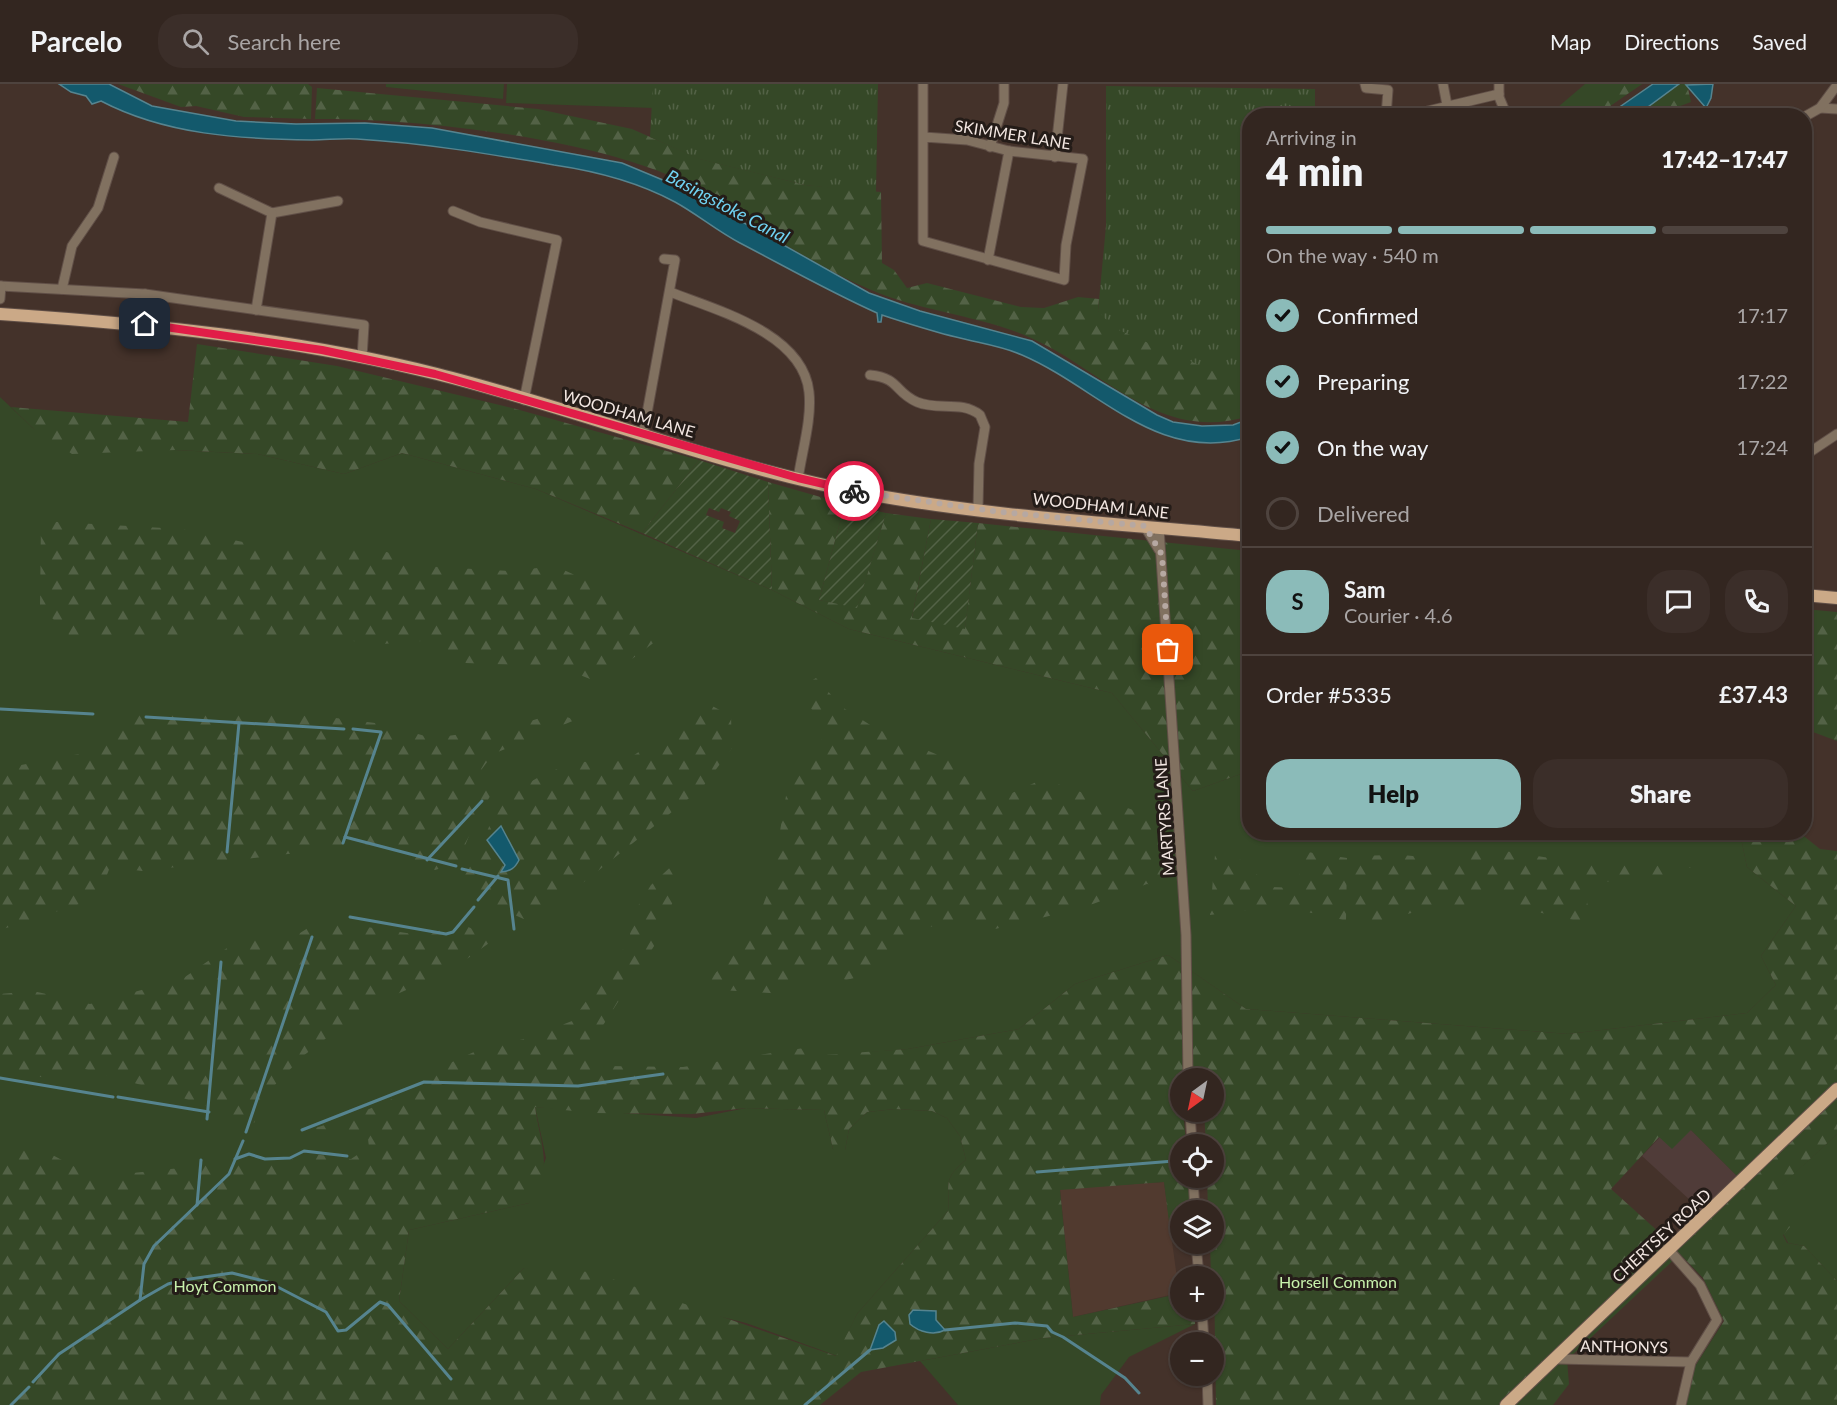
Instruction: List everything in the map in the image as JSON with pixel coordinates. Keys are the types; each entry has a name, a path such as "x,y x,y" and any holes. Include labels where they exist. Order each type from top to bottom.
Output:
{"main road":[{"name":"WOODHAM LANE","path":"0,314 191,329 362,358 435,374 798,478 869,494 978,509 1242,535"},
{"path":"1812,596 1837,598"},
{"name":"CHERTSEY ROAD","path":"1506,1405 1557,1359 1606,1308 1670,1251 1837,1089"}],"street":[{"path":"923,84 923,241 988,260 1009,151"},
{"path":"990,147 1004,103 1004,84"},
{"path":"1055,157 1063,84"},
{"path":"1365,84 1366,88 1388,90 1387,108"},
{"path":"1443,84 1443,108"},
{"path":"1812,112 1820,108 1837,85"},
{"path":"1446,108 1499,89 1505,108"},
{"path":"1820,108 1837,109"},
{"name":"SKIMMER LANE","path":"924,137 967,140 1009,151 1083,159 1066,245 1064,280 988,260"},
{"path":"62,289 72,246 98,208 114,157"},
{"path":"219,188 272,213 338,201"},
{"path":"453,212 480,222 557,240 524,400"},
{"path":"256,310 272,213"},
{"path":"643,435 653,370 675,260 664,259"},
{"path":"0,299 1,286 145,294 364,325 362,358"},
{"path":"670,292 743,321 785,346 798,360 807,378 810,403 798,478"},
{"path":"145,294 145,324"},
{"path":"870,375 886,376 916,401 928,405 965,406 980,415 985,428 979,464 978,509"},
{"path":"1812,451 1837,434"},
{"name":"MARTYRS LANE","path":"1145,526 1162,555"},
{"name":"MARTYRS LANE","path":"1159,528 1186,935 1188,1068"},
{"path":"1670,1251 1700,1285 1717,1320 1691,1362 1681,1405"},
{"name":"ANTHONYS","path":"1557,1359 1691,1362"},
{"path":"1207,1386 1208,1405"}],"shaded area":[{"path":"1691,1130 1737,1176 1703,1212 1642,1156 1660,1137"},
{"path":"1164,1182 1170,1226 1170,1254 1174,1254 1175,1266 1170,1266 1170,1295 1073,1317 1060,1189"}],"green space":[{"path":"118,84 308,84 312,87 311,119 244,117 196,106 181,107"},
{"path":"386,84 504,84 503,99 386,87"},
{"path":"507,84 653,84 653,108 506,103"},
{"path":"653,84 878,84 876,193 805,185 699,159 650,137"},
{"path":"1585,84 1642,84 1607,108 1558,107"},
{"path":"1642,84 1607,108 1586,108 1617,85"},
{"path":"1679,84 1687,84 1691,102 1675,108 1648,108"},
{"path":"1106,86 1315,89 1315,108 1242,108 1242,384 1114,328 1098,311 1106,226"},
{"path":"317,88 538,109 632,129 700,159 805,185 881,192 882,263 894,270 907,288 927,283 1021,307 1044,308 1078,297 1099,299 1098,311 1242,383 1242,417 1217,422 1188,420 1160,412 1134,400 1058,352 1031,338 1012,330 889,297 830,271 684,182 638,164 584,149 466,128 357,119 315,119"},
{"path":"197,344 337,366 516,409 699,460 642,533 536,489 402,453 344,474 258,454 175,450 72,454 34,429 11,407 188,422"},
{"path":"0,397 34,429 175,450 258,454 344,474 402,453 536,489 772,590 849,629 1112,693 1193,791 1242,774 1242,840 1741,840 1747,867 1796,906 1761,956 1776,985 1747,1013 1568,1034 1246,1009 1168,955 1075,984 1019,1029 908,1049 422,1090 371,1157 0,1225"},
{"path":"699,460 768,482 772,590 642,533","holes":["709,508 719,512 721,508 731,512 729,516 740,521 735,533 722,528 724,522 706,515"]},
{"path":"768,482 845,504 819,600 857,607 886,513 931,519 912,617 965,628 978,523 1242,550 1242,774 1193,791 1112,693 849,629 772,590"},
{"path":"845,504 886,513 857,608 819,600"},
{"path":"931,519 978,523 965,629 912,618"},
{"path":"41,521 181,529 267,547 363,545 437,567 511,571 555,566 610,591 656,641 600,683 560,667 466,663 435,640 382,644 314,637 234,641 206,615 176,641 69,635 40,606"},
{"path":"1812,610 1837,612 1837,741 1812,732"},
{"path":"816,678 842,707 875,728 952,761 960,773 980,787 990,803 1043,779 1142,813 1161,810 1164,888 1147,884 1082,908 995,929 953,921 922,929 879,972 846,980 816,969 785,994 721,990 708,982 755,926 771,884 787,790 812,760 827,726 805,702 806,684"},
{"path":"701,700 731,716 732,748 702,788 584,882 526,920 486,902 462,880 476,857 501,799 544,774 576,762 625,761 660,738"},
{"path":"129,711 320,716 383,724 432,738 508,728 556,713 575,720 493,754 476,777 493,791 473,826 458,863 435,870 382,843 142,871 110,867 98,898 0,930 0,769 79,754"},
{"path":"1741,840 1809,840 1820,849 1837,851 1837,1134 1766,1200 1790,1227 1783,1235 1787,1243 1804,1246 1837,1281 1837,1405 1686,1405 1692,1371 1724,1321 1703,1278 1680,1254 1567,1360 1569,1384 1553,1405 1216,1405 1216,1386 1224,1386 1224,1332 1215,1332 1215,1320 1224,1320 1224,1266 1211,1266 1210,1254 1224,1254 1224,1200 1208,1200 1207,1188 1224,1188 1224,1134 1205,1134 1205,1122 1224,1122 1224,1068 1170,1068 1170,1122 1184,1122 1185,1134 1170,1134 1170,1188 1189,1188 1189,1200 1170,1200 1170,1230 1164,1182 1060,1190 1073,1317 1170,1296 1170,1320 1195,1320 1195,1324 1043,1338 861,1372 820,1405 0,1405 0,1151 43,1150 94,1177 219,1164 268,1166 313,1154 351,1159 369,1147 367,1131 312,1129 353,1116 415,1089 430,1072 474,1052 531,1037 572,1021 629,941 633,914 651,885 676,862 681,882 656,943 598,1033 589,1053 603,1066 683,1067 804,1048 823,1055 908,1049 1019,1029 1075,984 1168,955 1246,1009 1568,1034 1747,1013 1776,985 1761,956 1796,906 1747,867","holes":["535,1107 593,1113 692,1114 746,1108 824,1110 833,1149 840,1153 845,1150 849,1129 867,1112 895,1109 932,1111 947,1118 960,1136 966,1160 950,1178 948,1211 857,1314 836,1356 592,1272 524,1268 448,1349 399,1301 409,1230 529,1203 542,1180 544,1168","1691,1130 1737,1176 1671,1243 1611,1189 1659,1137 1672,1149"]},
{"path":"1460,846 1602,864 1691,867 1663,877 1591,883 1587,903 1600,926 1524,909 1509,896 1477,894 1464,905 1424,910 1378,921 1355,920 1355,857 1405,855 1429,858 1453,865"},
{"path":"1301,851 1347,858 1346,921 1313,913 1278,910 1210,915 1215,855 1236,856 1271,887 1299,888"},
{"path":"321,920 426,936 458,923 496,938 453,969 366,1008 303,1056 272,1088 254,1123 166,1092 67,1064 55,1079 0,1071 0,994 33,991 90,1004 182,979 240,939 287,941"},
{"path":"535,1107 696,1118 746,1108 824,1110 833,1149 845,1150 849,1129 867,1112 895,1109 932,1111 947,1118 960,1136 966,1160 950,1178 948,1211 857,1314 837,1356 746,1323 524,1268 448,1349 399,1301 409,1230 529,1203 546,1158"},
{"path":"1837,1134 1837,1281 1804,1246 1788,1243 1765,1200"},
{"path":"1195,1324 1179,1332 1170,1332 1170,1336 1129,1357 1101,1395 1100,1405 958,1405 920,1361 1043,1338"}],"water":[{"name":"Basingstoke Canal","path":"59,84 109,84 152,106 236,121 296,124 365,123 432,128 622,163 682,188 869,293 920,311 1032,341 1157,415 1173,422 1202,426 1233,425 1242,422 1242,438 1216,443 1186,441 1157,432 1130,419 1050,369 1022,355 882,315 881,322 878,322 877,313 740,243 675,202 616,178 569,167 407,143 351,139 258,138 204,133 151,121 101,101 92,104 86,96 71,92"},
{"path":"1653,84 1679,84 1646,108 1618,108"},
{"path":"1713,84 1711,98 1706,108 1686,85"},
{"path":"501,826 519,860 512,869 501,872 505,865 487,840"},
{"path":"913,1310 936,1311 936,1320 945,1330 931,1333 914,1327 910,1324 909,1315"},
{"path":"884,1321 895,1332 896,1340 883,1348 870,1350 879,1325"}],"waterway":[{"path":"0,709 93,714"},
{"path":"146,717 344,729"},
{"path":"227,852 239,723"},
{"path":"353,729 381,732"},
{"path":"343,843 381,733"},
{"path":"427,860 482,801"},
{"path":"345,837 456,866"},
{"path":"462,869 508,880 514,929"},
{"path":"478,900 498,876"},
{"path":"350,917 446,934 453,932 474,907"},
{"path":"246,1132 312,937"},
{"path":"207,1119 221,962"},
{"path":"302,1130 424,1082 578,1086 663,1074"},
{"path":"0,1078 113,1097"},
{"path":"118,1097 209,1112"},
{"path":"140,1300 144,1264 154,1246 229,1174 243,1141"},
{"path":"235,1159 249,1154 265,1159 290,1158 304,1151 347,1156"},
{"path":"197,1205 201,1160"},
{"path":"1037,1172 1170,1161"},
{"path":"33,1382 59,1354 168,1284 232,1273 268,1282 326,1312 338,1331 346,1330 380,1302 388,1305 451,1379"},
{"path":"945,1330 1015,1323 1047,1326 1052,1332 1125,1378 1139,1393"},
{"path":"805,1405 870,1350"},
{"path":"11,1405 29,1387"}],"way so far":[{"path":"854,491 992,511 1145,526 1162,555 1168,650"}],"route":[{"path":"145,324 322,350 435,374 643,435 798,478 854,491"}],"park label":[{"name":"Horsell Common","path":"1338,1281"},
{"name":"Hoyt Common","path":"225,1285"}]}
